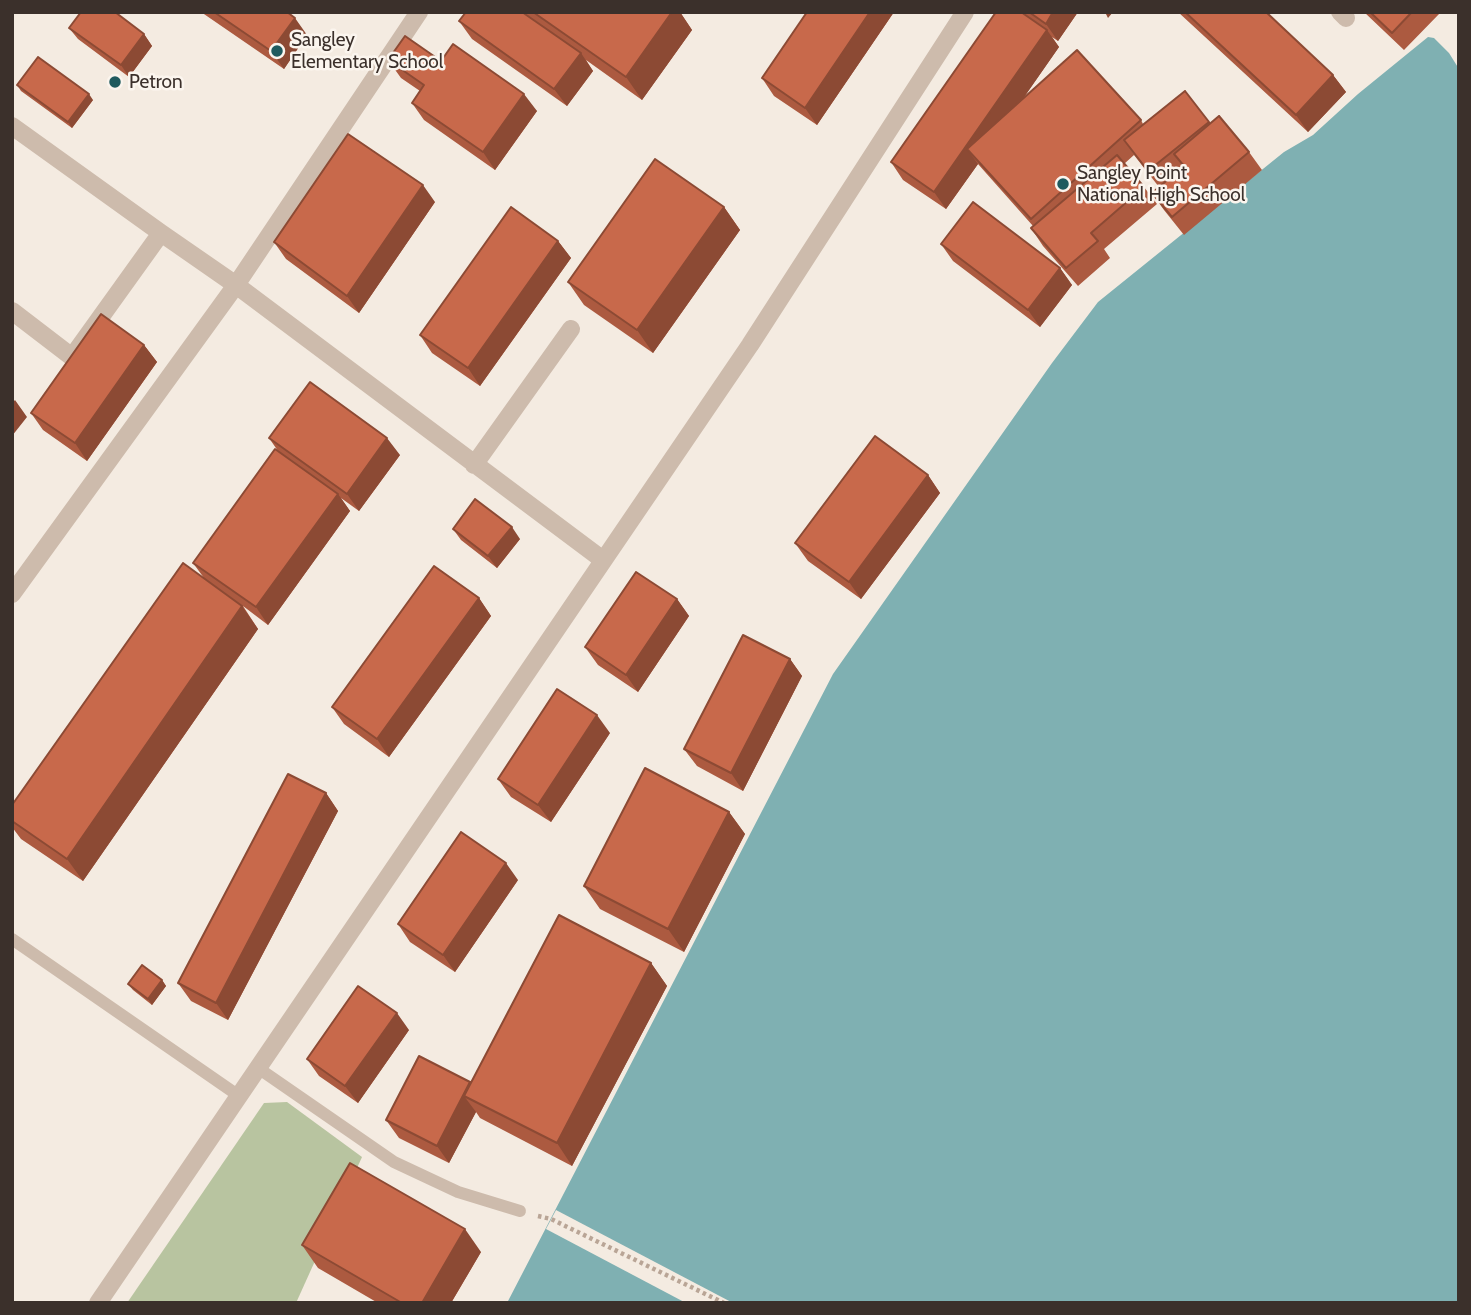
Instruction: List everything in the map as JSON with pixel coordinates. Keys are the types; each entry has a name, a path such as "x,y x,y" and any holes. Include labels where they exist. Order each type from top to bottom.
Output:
{"street":[{"path":"12,594 236,285 419,12"},
{"path":"99,1303 750,345 965,12"},
{"path":"12,126 236,285 603,560"},
{"path":"12,311 72,357 160,233"},
{"path":"474,465 571,329"}],"lane":[{"path":"12,939 239,1096"},
{"path":"258,1068 394,1162 457,1192 520,1211"}],"path":[{"path":"520,1211 551,1219 723,1303"}],"green space":[{"path":"287,1102 362,1157 296,1303 127,1303 264,1103"}],"water":[{"path":"1428,37 1434,38 1449,53 1459,69 1459,1303 507,1303 833,674 1052,363 1098,302 1284,152 1313,135"}],"pier":[{"path":"556,1210 733,1303 686,1303 546,1229"}],"building":[{"path":"81,12 115,12 144,34 121,65 69,28"},
{"path":"214,12 287,12 295,18 271,51"},
{"path":"466,12 522,12 581,53 554,89 459,21"},
{"path":"533,12 672,12 626,77"},
{"path":"807,12 870,12 805,108 762,78"},
{"path":"996,12 1021,12 1047,30 934,192 891,162"},
{"path":"1029,12 1053,12 1046,24"},
{"path":"1185,12 1266,12 1333,75 1296,115"},
{"path":"1370,12 1412,12 1392,33"},
{"path":"405,36 441,61 453,44 524,94 483,152 412,103 424,85 388,60"},
{"path":"1077,50 1141,120 1031,219 967,149"},
{"path":"38,57 89,94 68,122 17,85"},
{"path":"1185,91 1209,122 1148,171 1124,140"},
{"path":"1219,116 1249,152 1172,217 1152,193 1184,166 1174,154"},
{"path":"348,134 423,185 347,296 274,242"},
{"path":"1117,155 1144,187 1091,233 1098,241 1066,268 1031,228"},
{"path":"655,159 724,207 637,330 568,282"},
{"path":"973,202 1060,268 1028,310 941,244"},
{"path":"511,207 558,241 468,368 420,335"},
{"path":"101,314 144,345 75,443 31,413"},
{"path":"310,382 387,438 347,494 269,438"},
{"path":"875,436 928,475 849,582 795,543"},
{"path":"275,449 338,494 256,607 193,563"},
{"path":"475,499 512,527 488,556 453,529"},
{"path":"183,563 242,606 67,859 12,821 12,805"},
{"path":"434,566 479,598 377,739 332,707"},
{"path":"636,572 677,599 626,675 585,647"},
{"path":"743,635 790,659 731,773 684,749"},
{"path":"557,689 597,715 538,805 498,779"},
{"path":"645,768 729,812 668,929 584,886"},
{"path":"288,774 326,793 216,1003 178,983"},
{"path":"461,832 506,863 443,955 398,924"},
{"path":"559,915 651,963 557,1143 464,1096"},
{"path":"142,965 162,980 148,999 128,984"},
{"path":"358,986 397,1013 345,1086 307,1059"},
{"path":"419,1056 470,1082 437,1146 386,1120"},
{"path":"350,1163 465,1229 422,1303 402,1303 302,1245"}],"place":[{"name":"Sangley Elementary School","path":"277,51"},
{"name":"Petron","path":"115,82"},
{"name":"Sangley Point National High School","path":"1063,184"}]}
